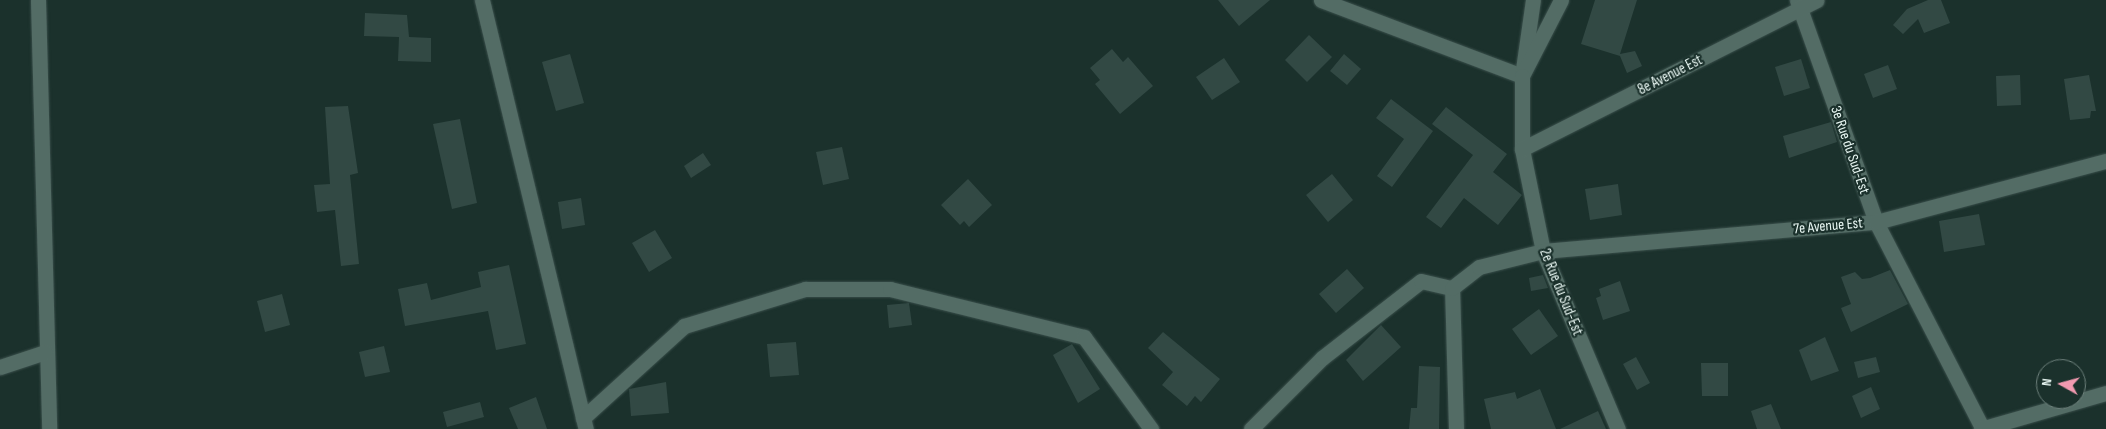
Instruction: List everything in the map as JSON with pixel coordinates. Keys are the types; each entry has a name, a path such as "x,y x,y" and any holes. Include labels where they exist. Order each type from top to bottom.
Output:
{"street":[{"path":"38,0 45,352 49,429"},
{"path":"482,0 585,423"},
{"path":"1321,0 1522,76 1561,0"},
{"name":"2e Rue du Sud-Est","path":"1533,0 1522,76 1522,149 1543,251 1618,429"},
{"name":"8e Avenue Est","path":"1522,149 1798,5 1817,0"},
{"name":"3e Rue du Sud-Est","path":"1798,5 1876,222 1982,429"},
{"name":"7e Avenue Est","path":"1452,288 1479,267 1543,251 1876,222 2106,161"},
{"path":"1251,429 1322,358 1421,281 1452,288 1456,429"},
{"path":"585,423 684,326 805,288 890,289 1084,337 1151,429"},
{"path":"0,367 45,352"},
{"path":"1982,429 2106,393"}],"building":[{"path":"1218,0 1270,0 1239,26"},
{"path":"1595,0 1637,0 1620,54 1635,51 1642,66 1627,73 1620,56 1581,44"},
{"path":"1928,0 1941,0 1950,23 1924,33 1918,19 1903,34 1893,25 1907,9"},
{"path":"365,13 407,15 409,37 431,38 431,62 398,61 399,37 364,36"},
{"path":"1309,35 1332,57 1307,82 1285,60"},
{"path":"1112,49 1123,62 1128,57 1153,86 1120,114 1095,84 1100,80 1090,68"},
{"path":"570,54 584,103 556,111 542,62"},
{"path":"1344,54 1361,69 1347,85 1330,71"},
{"path":"1224,58 1240,82 1212,100 1196,77"},
{"path":"1801,59 1810,88 1784,96 1775,67"},
{"path":"1888,65 1897,89 1873,98 1864,74"},
{"path":"2020,75 2021,105 1997,106 1996,76"},
{"path":"2089,75 2096,111 2091,111 2090,118 2070,120 2064,79"},
{"path":"1391,99 1433,131 1392,187 1377,176 1404,139 1376,118"},
{"path":"348,106 358,173 350,175 359,264 341,266 335,210 317,212 314,185 330,184 325,107"},
{"path":"1446,107 1507,154 1493,172 1522,195 1498,225 1464,198 1441,228 1426,217 1473,155 1432,124"},
{"path":"460,119 477,203 452,209 433,124"},
{"path":"1831,122 1837,142 1789,158 1783,136"},
{"path":"842,147 849,179 823,185 816,152"},
{"path":"703,153 711,165 691,178 684,166"},
{"path":"1332,174 1353,200 1328,222 1306,195"},
{"path":"968,179 992,205 969,227 964,221 960,225 941,205"},
{"path":"1618,184 1622,215 1590,220 1585,189"},
{"path":"581,198 585,225 562,229 558,202"},
{"path":"1979,214 1985,245 1944,252 1939,221"},
{"path":"655,230 672,258 649,272 632,243"},
{"path":"509,265 526,344 496,350 488,311 405,326 398,289 427,283 431,300 481,287 478,272"},
{"path":"1347,269 1364,288 1336,313 1319,294"},
{"path":"1890,270 1908,304 1851,332 1841,308 1851,304 1841,277 1855,272 1862,279 1870,278"},
{"path":"1543,275 1548,288 1531,291 1529,278"},
{"path":"1620,281 1630,311 1603,320 1596,298 1601,296 1599,289"},
{"path":"282,294 290,325 265,332 257,301"},
{"path":"909,303 912,325 889,328 887,305"},
{"path":"1539,309 1558,336 1531,355 1512,329"},
{"path":"1381,325 1401,347 1363,381 1346,360"},
{"path":"1163,332 1220,379 1201,402 1195,396 1187,406 1162,385 1173,372 1148,348"},
{"path":"1825,337 1839,371 1811,381 1799,350"},
{"path":"796,342 799,375 770,377 767,344"},
{"path":"1072,344 1100,389 1078,403 1053,355"},
{"path":"384,346 390,372 365,377 359,352"},
{"path":"1636,357 1650,383 1637,390 1623,364"},
{"path":"1876,357 1880,372 1858,378 1854,362"},
{"path":"1701,363 1728,363 1728,396 1702,396"},
{"path":"1419,366 1440,367 1439,429 1409,429 1411,408 1417,408"},
{"path":"666,382 669,413 631,416 629,389"},
{"path":"1871,387 1880,409 1861,418 1852,396"},
{"path":"1540,389 1556,429 1491,429 1484,399 1515,392 1517,399"},
{"path":"536,397 547,429 518,429 509,408"},
{"path":"480,402 484,417 447,427 443,412"},
{"path":"1771,404 1781,429 1757,429 1751,411"},
{"path":"1598,411 1606,429 1560,429"}]}
